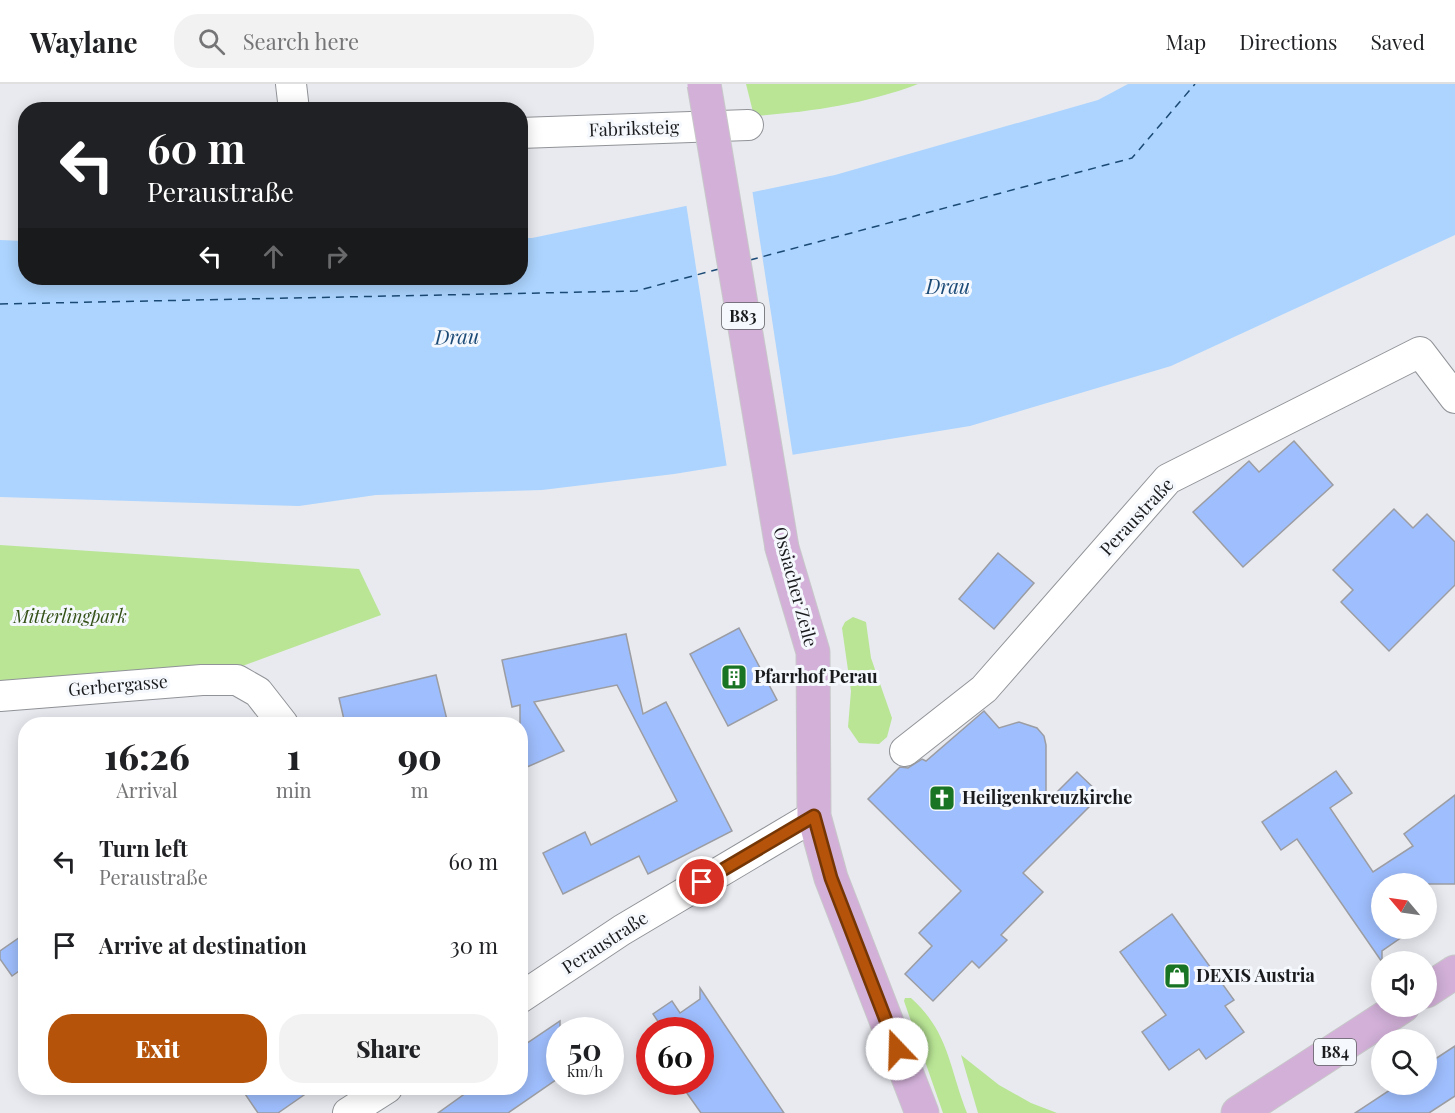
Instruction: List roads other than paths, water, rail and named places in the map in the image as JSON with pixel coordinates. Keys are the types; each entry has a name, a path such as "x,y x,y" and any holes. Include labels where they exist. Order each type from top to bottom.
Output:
{"main road":[{"name":"Ossiacher Zeile","path":"704,84 782,548 813,652 814,816 831,878 922,1113"},
{"path":"1437,984 1455,972"},
{"name":"B84","path":"1238,1113 1386,1017"}],"street":[{"path":"291,84 293,102"},
{"name":"Fabriksteig","path":"528,133 748,124"},
{"name":"Peraustraße","path":"905,751 984,689 1168,479 1420,352 1455,398"},
{"name":"Gerbergasse","path":"0,696 202,680 237,680 258,692 278,717"},
{"name":"Peraustraße","path":"528,993 622,930 814,816"},
{"path":"348,1113 376,1095"}],"water":[{"name":"Drau","path":"1128,84 1455,84 1455,235 1171,366 970,426 674,474 542,490 376,495 299,506 0,497 0,240 18,241 18,285 528,285 528,238 835,175 1098,100"}],"place":[{"name":"Pfarrhof Perau","path":"734,677"},
{"name":"Heiligenkreuzkirche","path":"942,798"},
{"name":"DEXIS Austria","path":"1177,976"}],"park label":[{"name":"Mitterlingpark","path":"70,617"}]}
